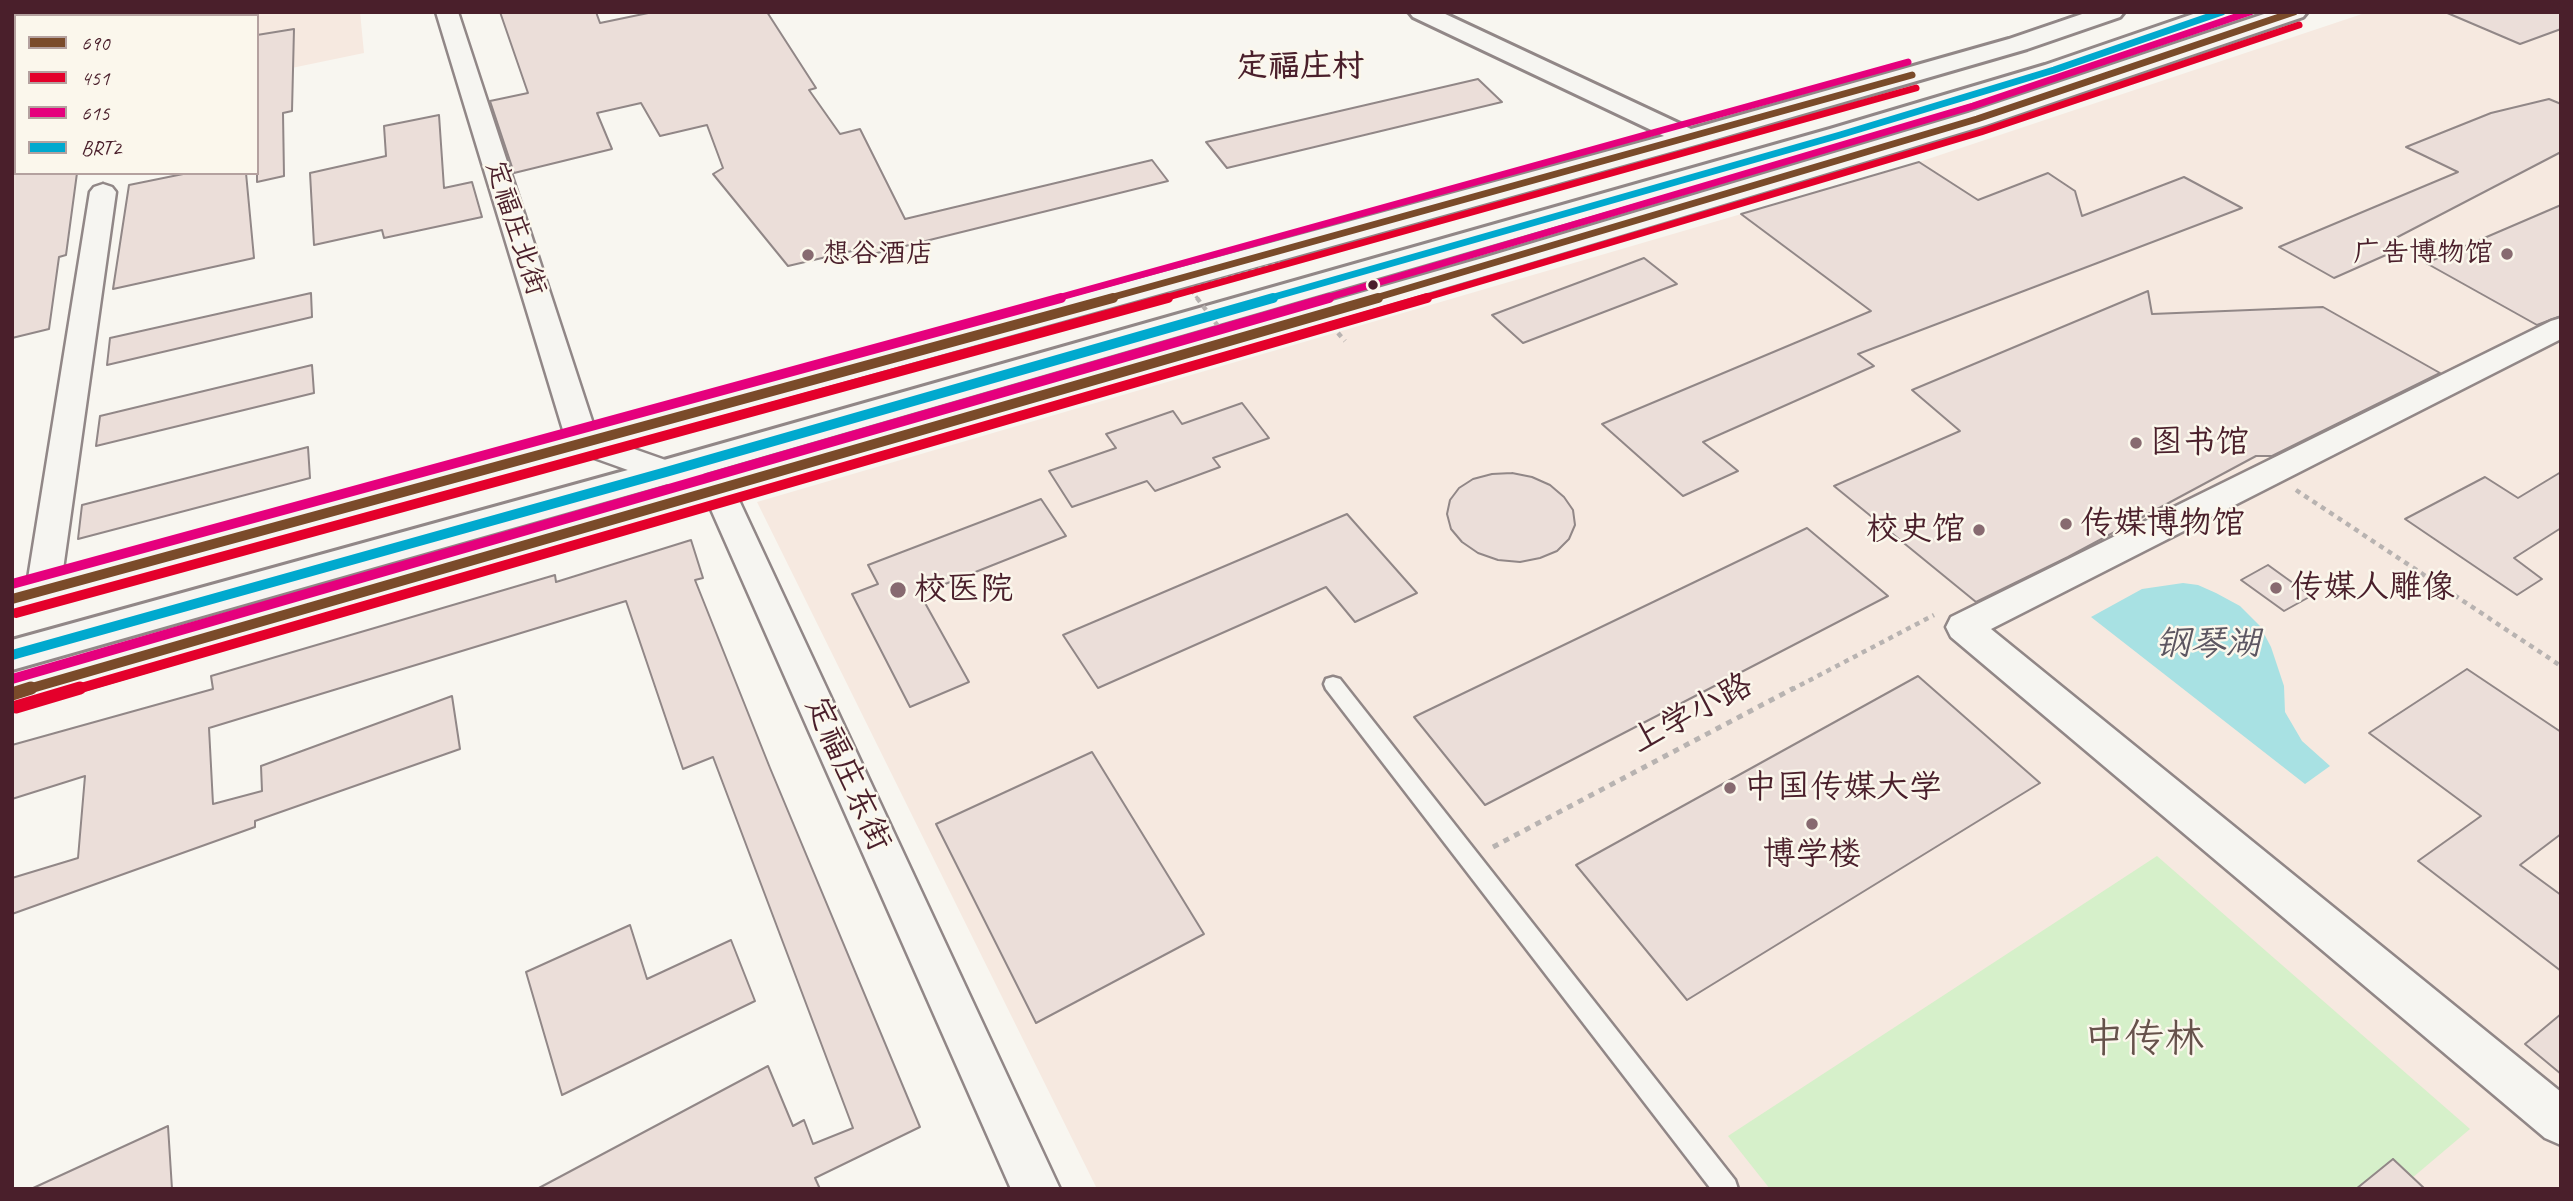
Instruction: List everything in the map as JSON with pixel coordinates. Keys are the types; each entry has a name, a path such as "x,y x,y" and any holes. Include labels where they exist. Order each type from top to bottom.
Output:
{"main road":[{"path":"1421,12 1689,138"},
{"path":"12,599 1689,138 2006,47 2112,12"},
{"path":"12,632 1291,277 2038,61 2181,12"},
{"path":"12,655 666,472 1840,135 2054,70 2223,12"},
{"path":"12,694 1310,319 1964,123 2090,83 2295,12"}],"street":[{"name":"定福庄北街","path":"447,12 583,443"},
{"path":"43,591 103,192"},
{"path":"2561,327 1964,627 2561,1122"},
{"path":"583,443 719,491"},
{"name":"定福庄东街","path":"719,491 1035,1189"}],"lane":[{"path":"1333,684 1726,1189"}],"path":[{"path":"1280,263 1190,289 1221,330 1312,302"},
{"path":"2268,472 2561,666"},
{"name":"上学小路","path":"1469,859 1938,613"}],"shaded area":[{"path":"360,12 364,53 282,70 259,129 259,14 85,14"},
{"name":"中国传媒大学","path":"2368,12 2561,12 2561,1189 1097,1189 757,502 1919,162"}],"green space":[{"name":"中传林","path":"2157,856 2470,1129 2399,1189 1770,1189 1728,1136"}],"water":[{"name":"钢琴湖","path":"2183,583 2198,585 2240,606 2260,626 2271,647 2284,686 2285,712 2302,741 2330,766 2305,784 2091,617 2142,589"}],"building":[{"path":"500,12 596,12 600,23 653,12 767,12 816,88 809,90 840,134 860,129 905,219 1152,160 1168,181 873,254 869,247 788,266 713,174 723,168 707,125 660,136 641,103 597,113 612,149 514,173 490,101 528,93"},
{"path":"2445,12 2561,12 2561,29 2520,44"},
{"path":"294,29 292,111 283,113 284,176 257,182 259,175 259,35"},
{"path":"1478,79 1502,102 1227,168 1206,142"},
{"path":"2549,99 2561,104 2561,152 2390,241 2395,251 2334,278 2279,247 2458,172 2406,147 2491,113"},
{"path":"439,115 444,188 472,182 482,217 384,238 382,230 314,245 310,173 386,156 384,126"},
{"path":"1919,162 1978,200 2048,173 2075,191 2082,216 2184,177 2242,208 1858,354 1874,366 1703,442 1738,471 1683,496 1602,424 1871,311 1741,214"},
{"path":"12,173 77,175 66,255 59,257 49,329 12,338"},
{"path":"178,175 246,175 254,258 113,289 129,185"},
{"name":"广告博物馆","path":"2561,205 2561,316 2537,325 2426,263"},
{"path":"1644,258 1677,284 1523,343 1492,315"},
{"name":"图书馆","path":"2148,291 2152,314 2323,307 2440,373 2272,456 2256,456 2068,557 1976,602 1834,486 1960,431 1912,390"},
{"path":"311,293 312,317 107,365 110,338"},
{"path":"312,365 314,393 96,446 100,416"},
{"path":"1242,403 1269,438 1213,458 1220,467 1155,491 1147,481 1072,507 1049,471 1116,448 1106,434 1173,411 1182,424"},
{"path":"308,447 310,478 78,539 82,505"},
{"path":"2561,472 2561,528 2514,558 2542,579 2517,595 2405,519 2485,477 2518,498"},
{"path":"1512,473 1532,477 1550,485 1564,497 1573,510 1575,525 1569,539 1557,551 1520,562 1498,560 1478,553 1462,542 1451,529 1447,514 1450,500 1459,488 1473,479"},
{"name":"校医院","path":"1041,499 1066,536 920,594 969,682 910,707 852,594 878,584 868,565"},
{"path":"1347,514 1417,593 1355,622 1326,587 1098,688 1063,635"},
{"path":"1807,528 1888,596 1485,805 1414,717"},
{"path":"691,540 703,578 695,580 770,768 920,1127 815,1178 820,1189 537,1189 768,1066 793,1126 804,1120 813,1144 853,1128 713,757 683,769 626,601 209,728 213,804 262,791 261,766 452,696 460,749 255,821 255,827 12,914 12,878 78,858 85,776 12,799 12,745 213,689 211,676 555,575 556,582"},
{"name":"传媒人雕像","path":"2268,565 2311,596 2284,611 2241,580"},
{"path":"2467,669 2561,732 2561,834 2520,865 2561,895 2561,971 2418,861 2481,816 2369,733"},
{"name":"博学楼","path":"1918,676 2040,783 1687,1000 1576,865"},
{"path":"1092,752 1204,934 1036,1023 936,824"},
{"path":"630,925 647,979 731,940 755,1001 562,1095 526,972"},
{"path":"2561,1014 2561,1074 2525,1044"},
{"path":"168,1126 172,1189 31,1189"},
{"path":"2393,1159 2425,1189 2356,1189"}],"transit line":[{"name":"BRT2","path":"12,655 666,472 1840,135 2054,70 2222,12"},
{"name":"615","path":"12,679 1490,251 1973,106 2250,12"},
{"name":"690","path":"12,694 1494,264 1977,119 2294,12"},
{"name":"451","path":"16,707 1498,277 1981,132 2299,25"},
{"name":"615","path":"12,584 1268,241 1908,62"},
{"name":"690","path":"12,599 1272,254 1912,75"},
{"name":"451","path":"16,613 1276,268 1916,88"}],"place":[{"name":"广告博物馆","path":"2507,254"},
{"name":"想谷酒店","path":"808,255"},
{"name":"图书馆","path":"2136,443"},
{"name":"传媒博物馆","path":"2066,524"},
{"name":"校史馆","path":"1979,530"},
{"name":"传媒人雕像","path":"2276,588"},
{"name":"校医院","path":"898,590"},
{"name":"中国传媒大学","path":"1730,788"},
{"name":"博学楼","path":"1812,824"}],"district":[{"name":"定福庄村","path":"1300,68"}]}
